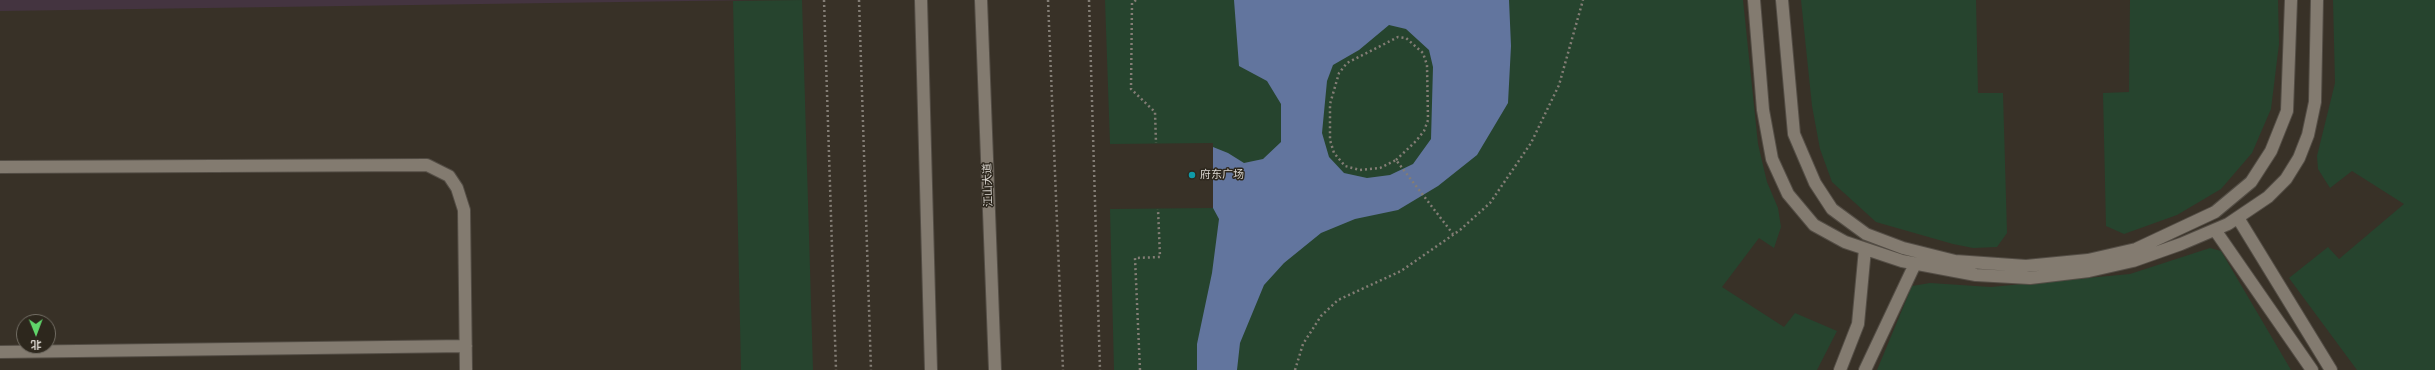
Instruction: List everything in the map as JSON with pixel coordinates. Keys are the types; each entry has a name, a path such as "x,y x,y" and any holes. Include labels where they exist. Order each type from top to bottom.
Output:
{"main road":[{"path":"921,0 931,370"},
{"name":"江山大道","path":"981,0 995,370"},
{"path":"1754,0 1763,110 1772,159 1788,194 1814,224 1845,242 1915,264 1976,275 2030,278 2089,271 2133,261 2215,230 2238,218 2268,197 2286,179 2299,158 2315,102 2317,0"},
{"path":"1782,0 1794,134 1815,183 1832,209 1866,234 1903,248 1955,261 2026,266 2088,260 2136,249 2215,212 2251,182 2271,151 2287,112 2291,0"},
{"path":"0,167 427,166 449,176 457,188 464,210 466,370"},
{"path":"2238,218 2331,370"},
{"path":"2215,230 2312,370"},
{"path":"1840,370 1858,324 1865,249"},
{"path":"1865,370 1915,264"},
{"path":"0,352 466,346"}],"path":[{"path":"824,0 836,370"},
{"path":"859,0 871,370"},
{"path":"1048,0 1063,370"},
{"path":"1089,0 1100,370"},
{"path":"1136,0 1132,3 1131,89 1155,112 1156,143"},
{"path":"1295,370 1303,344 1321,316 1338,300 1401,271 1453,234 1490,203 1531,143 1559,85 1583,0"},
{"path":"1398,37 1406,38 1423,53 1427,65 1428,120 1424,131 1396,160 1380,168 1360,170 1345,166 1334,153 1330,140 1330,104 1334,84 1347,63 1398,37"},
{"path":"1396,160 1453,234"},
{"path":"1140,370 1135,258 1160,257 1158,209"}],"shaded area":[{"path":"0,0 758,0 0,11"}],"green space":[{"path":"802,0 813,370 741,370 733,1"},
{"path":"1105,0 1743,0 1758,144 1767,182 1778,208 1781,227 1774,248 1759,238 1722,287 1784,327 1795,313 1837,331 1817,370 1114,370 1110,209 1213,208 1213,143 1110,144"},
{"path":"1801,0 1976,0 1978,93 2003,93 2007,233 1997,247 1973,248 1953,244 1876,222 1832,182 1820,149 1812,106"},
{"path":"2130,0 2278,0 2279,44 2271,109 2252,153 2221,189 2177,215 2124,234 2106,226 2103,93 2129,92"},
{"path":"2333,0 2435,0 2435,370 2357,370 2289,278 2328,247 2339,259 2404,204 2352,171 2330,188 2318,169 2317,156 2335,83"},
{"path":"2210,248 2221,251 2291,370 1877,370 1912,286 1930,283 1991,287 2130,274"}],"water":[{"path":"1234,0 1509,0 1511,46 1508,103 1477,155 1438,186 1398,210 1355,219 1321,233 1284,263 1264,285 1240,343 1237,370 1197,370 1197,344 1212,273 1219,219 1213,208 1213,147 1228,153 1244,163 1263,159 1281,142 1281,104 1267,81 1239,66","holes":["1389,25 1406,29 1429,50 1433,67 1431,139 1413,164 1390,175 1367,178 1344,173 1329,157 1322,133 1327,81 1333,65 1359,50"]}],"place":[{"name":"府东广场","path":"1192,175"}]}
